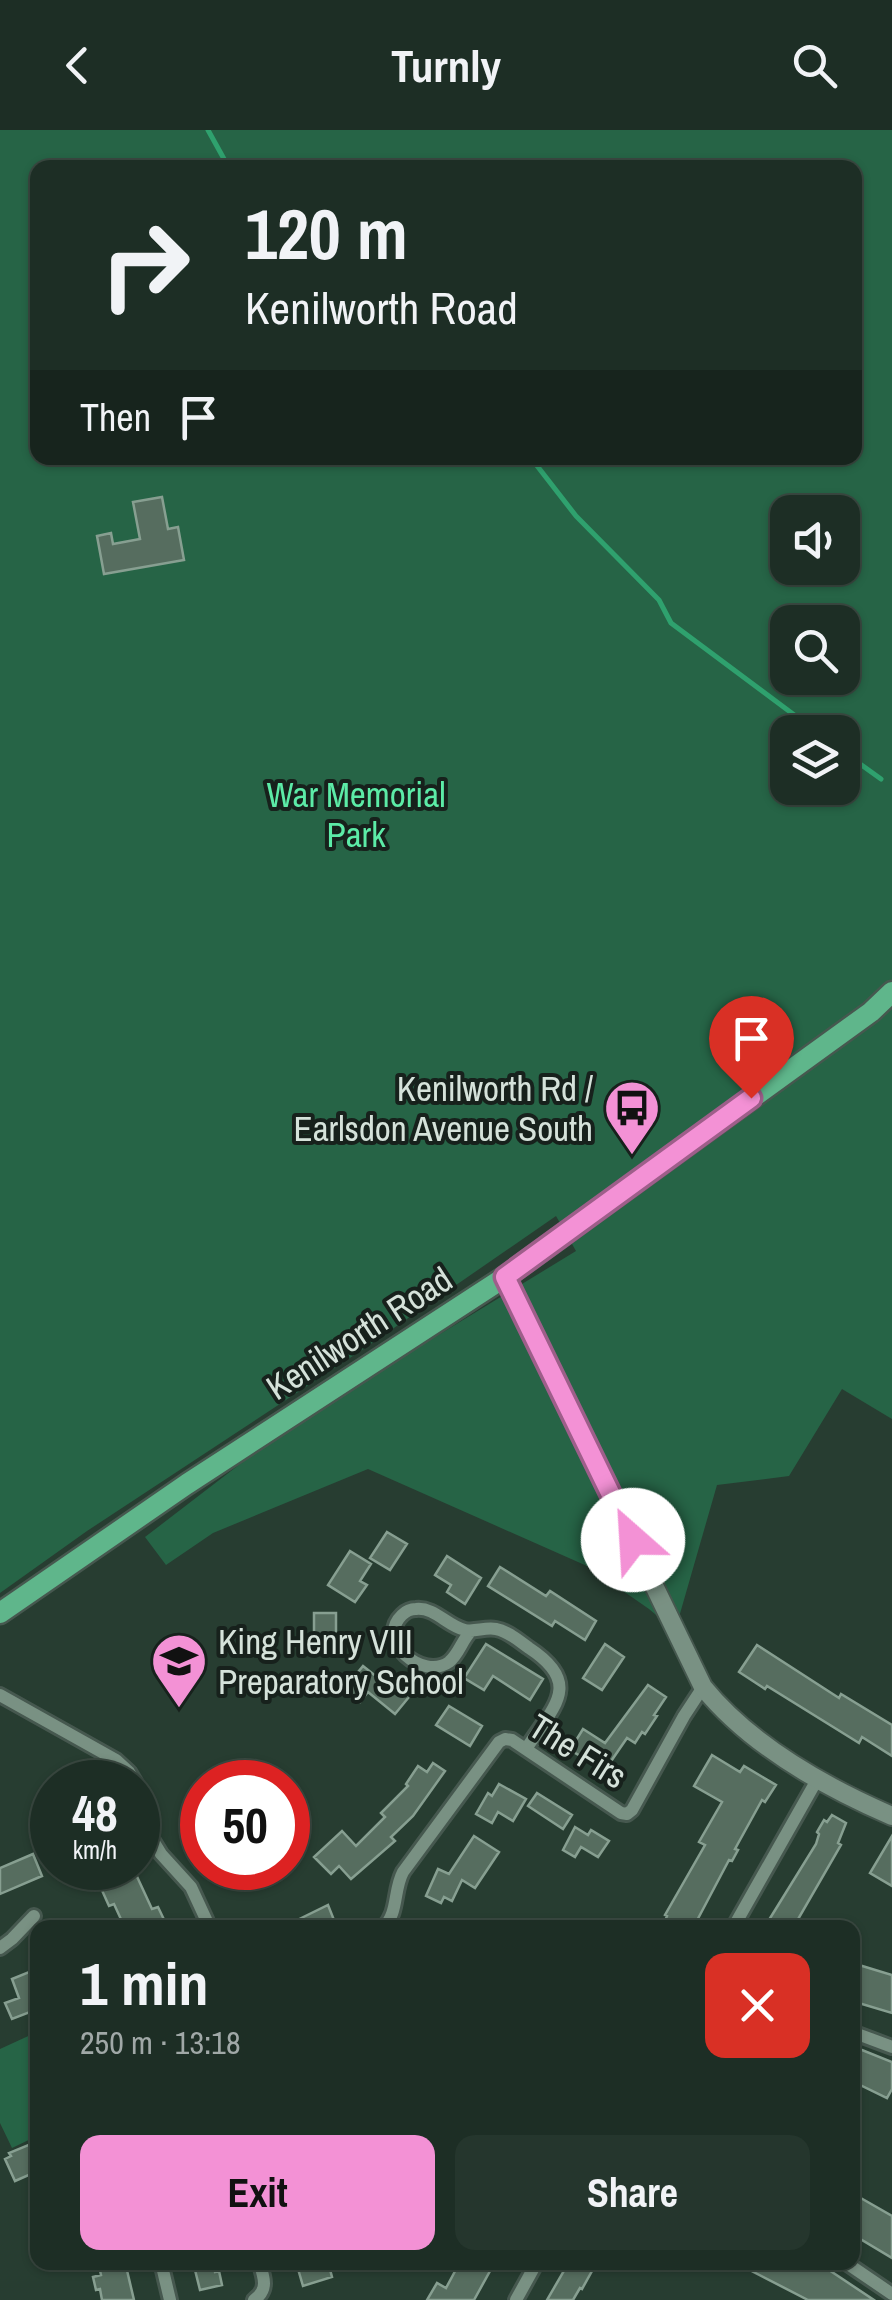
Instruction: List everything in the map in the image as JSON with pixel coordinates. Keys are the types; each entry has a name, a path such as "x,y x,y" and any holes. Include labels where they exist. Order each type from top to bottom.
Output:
{"main road":[{"name":"Kenilworth Road","path":"0,1613 187,1484 505,1277 871,1012 892,992"},
{"path":"505,1277 704,1687 729,1715 758,1738 818,1778 892,1816"}],"street":[{"path":"471,1631 451,1660 434,1667 422,1665 403,1652 394,1637 398,1619 410,1610 428,1610 460,1628 505,1632 546,1659 558,1674 558,1696 526,1749"},
{"name":"The Firs","path":"390,1920 404,1872 499,1742 509,1739 627,1814 704,1687"},
{"path":"0,1695 115,1760"},
{"path":"738,1920 818,1778"},
{"path":"160,1852 192,1887 206,1920"},
{"path":"30,1920 34,1916"},
{"path":"0,1948 30,1920"},
{"path":"860,2035 892,2047"},
{"path":"163,2270 170,2300"},
{"path":"254,2300 264,2286 261,2270"},
{"path":"516,2300 533,2270"},
{"path":"857,2270 892,2294"}],"green space":[{"name":"War Memorial Park","path":"0,130 892,130 892,1419 842,1389 789,1476 717,1485 675,1631 587,1566 368,1469 213,1533 166,1565 145,1537 291,1425 576,1251 556,1216 0,1593"},
{"path":"30,2035 30,2139 12,2148 0,2123 0,2049"}],"building":[{"path":"162,497 168,529 178,527 184,560 104,574 97,536 111,533 113,544 140,539 133,502"},
{"path":"387,1532 407,1544 390,1570 370,1558"},
{"path":"350,1551 371,1564 360,1581 367,1585 355,1602 328,1585"},
{"path":"447,1556 481,1578 465,1604 447,1592 451,1585 435,1575"},
{"path":"500,1567 546,1596 550,1591 596,1621 585,1640 555,1621 552,1626 488,1586"},
{"path":"314,1613 336,1613 336,1644 314,1644"},
{"path":"486,1644 543,1679 530,1700 493,1676 484,1690 464,1678"},
{"path":"605,1644 624,1657 602,1690 583,1678"},
{"path":"757,1645 839,1698 841,1694 892,1725 892,1756 862,1737 859,1743 739,1672"},
{"path":"363,1666 382,1681 385,1677 409,1697 395,1714 368,1692 360,1702 344,1689"},
{"path":"648,1685 666,1697 654,1715 657,1716 635,1743 627,1738 605,1770 570,1750 583,1729 605,1743"},
{"path":"449,1706 482,1726 470,1746 436,1725"},
{"path":"712,1755 740,1772 744,1766 776,1785 765,1802 762,1800 697,1920 665,1920 705,1845 699,1842 722,1802 694,1786"},
{"path":"433,1763 445,1771 413,1816 391,1837 395,1841 351,1879 339,1866 331,1874 314,1857 342,1831 356,1846 385,1817 381,1813 408,1786 418,1766 427,1772"},
{"path":"499,1784 526,1799 513,1821 498,1812 492,1823 476,1814 488,1793 492,1796"},
{"path":"537,1793 572,1815 563,1829 528,1806"},
{"path":"832,1815 846,1823 838,1843 841,1845 798,1920 769,1920 816,1844 824,1820 827,1822"},
{"path":"575,1827 588,1835 591,1830 609,1841 598,1857 581,1847 575,1857 563,1850"},
{"path":"474,1836 499,1852 475,1888 462,1880 452,1901 444,1897 441,1903 426,1896 438,1869 449,1874"},
{"path":"892,1836 892,1886 870,1873"},
{"path":"30,1855 30,1881 0,1894 0,1868"},
{"path":"102,1890 143,1890 152,1909 158,1907 164,1920 121,1920 114,1904 109,1906"},
{"path":"328,1905 334,1920 297,1920"},
{"path":"860,1965 892,1975 892,2013 860,2003"},
{"path":"30,1972 30,2012 12,2019 5,2003 19,1998 12,1979"},
{"path":"860,2049 892,2062 892,2089 887,2098 860,2085"},
{"path":"30,2144 30,2174 15,2181 5,2159 11,2156 9,2153"},
{"path":"860,2198 892,2216 892,2258 860,2239"},
{"path":"100,2270 127,2270 134,2300 102,2300 93,2277 101,2275"},
{"path":"195,2270 219,2271 222,2285 200,2290"},
{"path":"298,2270 330,2270 332,2277 303,2286"},
{"path":"456,2270 491,2270 474,2300 427,2300 437,2283 446,2288"},
{"path":"564,2270 593,2270 573,2300 547,2300"},
{"path":"750,2270 829,2270 874,2300 808,2300"}],"waterway":[{"path":"208,130 225,160"},
{"path":"536,465 576,516 659,600 671,623 794,715"},
{"path":"860,764 881,779"}],"place":[{"name":"Kenilworth Rd / Earlsdon Avenue South","path":"632,1157"},
{"name":"King Henry VIII Preparatory School","path":"179,1710"}],"route":[{"path":"633,1540 505,1277 751,1098"}]}
